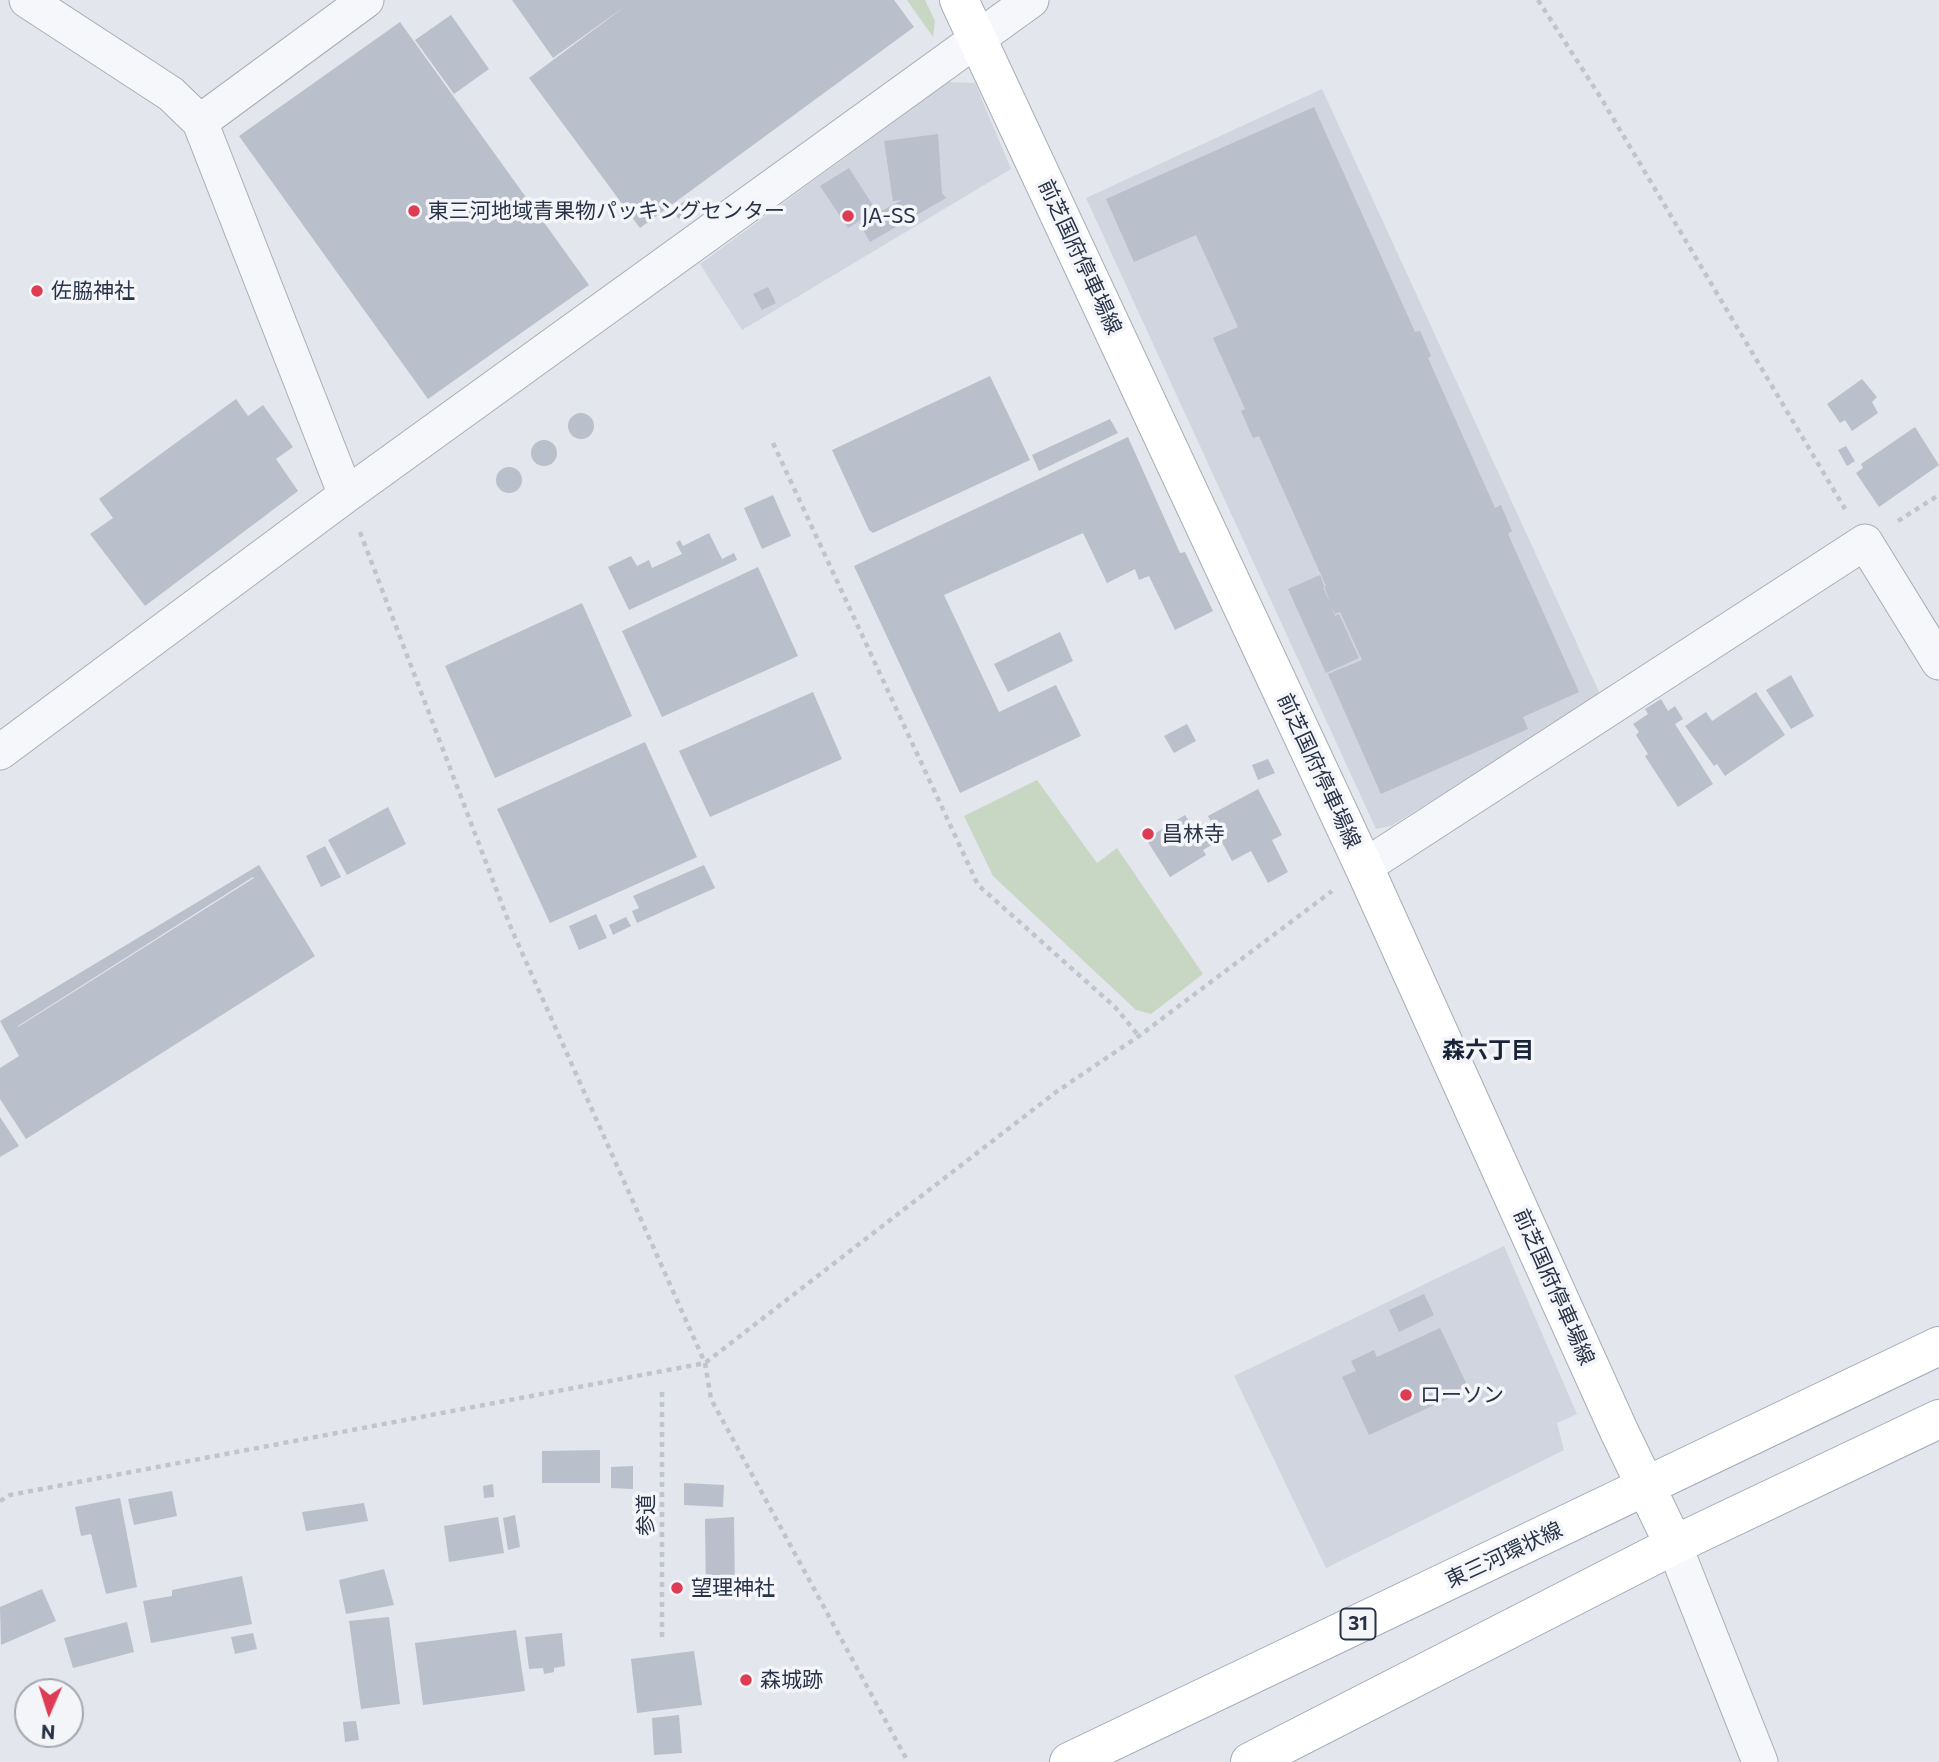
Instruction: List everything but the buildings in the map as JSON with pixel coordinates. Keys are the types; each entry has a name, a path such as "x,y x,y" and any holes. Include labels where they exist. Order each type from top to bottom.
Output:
{"main road":[{"name":"前芝国府停車場線","path":"959,0 1364,867 1674,1545"},
{"name":"東三河環状線","path":"1069,1762 1939,1346"},
{"path":"1250,1762 1674,1545 1939,1419"}],"street":[{"path":"27,0 171,94 200,122 346,495"},
{"path":"200,122 366,0"},
{"path":"0,752 346,495 1031,0"},
{"path":"1364,867 1865,542 1939,662"},
{"path":"1674,1545 1760,1762"}],"path":[{"path":"1538,0 1601,99 1865,542 1939,495"},
{"path":"773,443 978,885 1115,1006 1139,1036"},
{"path":"346,495 511,928 705,1363 710,1399 908,1762"},
{"path":"0,1501 24,1493 705,1363 1056,1092 1139,1036 1364,867"},
{"name":"参道","path":"662,1392 662,1639"}],"shaded area":[{"name":"JA-SS","path":"948,82 975,83 1011,169 742,330 700,264"},
{"path":"1322,89 1601,696 1391,826 1376,829 1086,198"},
{"name":"ローソン","path":"1504,1246 1577,1414 1557,1423 1564,1450 1326,1568 1234,1376"}],"green space":[{"path":"907,0 925,0 935,21 933,37"},
{"path":"1037,780 1097,863 1117,848 1203,974 1151,1014 1136,1010 993,876 964,816"}],"place":[{"name":"東三河地域青果物パッキングセンター","path":"414,211"},
{"name":"JA-SS","path":"848,216"},
{"name":"佐脇神社","path":"37,291"},
{"name":"昌林寺","path":"1148,834"},
{"name":"ローソン","path":"1406,1395"},
{"name":"望理神社","path":"677,1588"},
{"name":"森城跡","path":"746,1680"}],"district":[{"name":"森六丁目","path":"1488,1050"}]}
